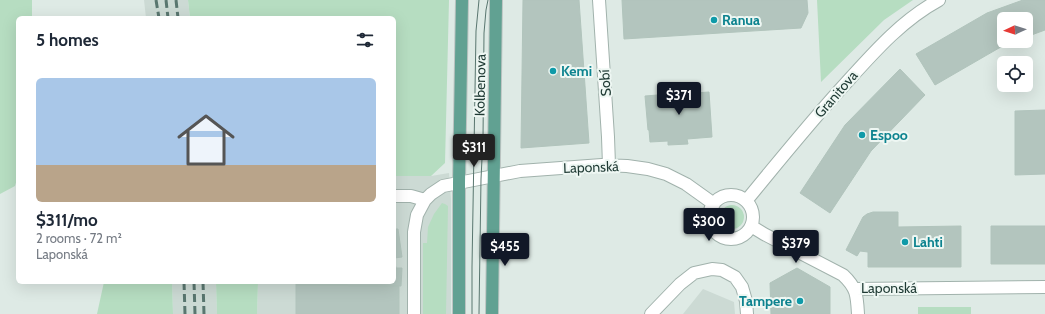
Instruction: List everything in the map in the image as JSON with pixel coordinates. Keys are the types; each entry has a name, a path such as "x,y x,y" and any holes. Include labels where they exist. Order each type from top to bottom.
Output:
{"main road":[{"name":"Kolbenova","path":"459,314 459,183 462,0"},
{"name":"Kolbenova","path":"492,314 496,0"}],"street":[{"name":"Sobí","path":"599,0 609,165"},
{"name":"Granitova","path":"746,201 872,53 903,24 926,7 939,0"},
{"name":"Laponská","path":"426,200 431,194 443,186 520,171 609,165 648,169 666,174 686,184 714,204"},
{"path":"396,196 411,196 426,200 417,215 414,232 414,314"},
{"path":"726,196 740,197 746,201 750,206 753,219 748,232 742,236 730,239 717,234 710,223 711,210 714,204 726,196"},
{"name":"Laponská","path":"751,226 843,275 850,281 855,289 1045,287"},
{"path":"651,314 680,284 694,273 712,269 722,270 735,277 742,287 746,301 747,314"},
{"path":"855,289 858,314"}],"shaded area":[{"path":"144,0 188,0 190,16 146,16"},
{"path":"449,173 451,199 451,314 257,314 258,284 396,284 396,176 431,176"},
{"path":"172,284 216,284 217,314 173,314"},
{"path":"703,289 734,302 735,314 683,314"}],"green space":[{"path":"0,0 32,0 32,16 16,16 16,183 15,186 0,194"},
{"path":"188,0 449,0 445,163 431,176 396,176 396,16 190,16"},
{"path":"817,0 913,0 884,20 821,82"},
{"path":"442,203 448,206 446,314 423,314 423,243 427,243 428,227 434,214"},
{"path":"732,205 741,208 744,217 741,226 732,229 723,226 720,217 723,208"},
{"path":"104,284 172,284 173,314 97,314"},
{"path":"216,284 258,284 257,314 217,314"},
{"path":"918,307 971,307 971,314 918,314"}],"building":[{"name":"Kemi","path":"523,0 579,0 589,143 521,148"},
{"name":"Ranua","path":"622,0 807,0 808,13 801,28 624,39"},
{"path":"1023,0 1045,0 1045,30 1033,34 1033,12 997,12 997,48 999,48 935,85 916,54 987,13"},
{"name":"Espoo","path":"900,69 925,95 871,151 830,213 800,193 845,125"},
{"path":"695,88 695,93 709,92 712,137 687,139 688,144 668,145 668,141 650,142 645,96 670,94 670,90"},
{"path":"1045,110 1045,174 1015,175 1015,111"},
{"name":"Lahti","path":"873,212 898,212 898,227 961,226 961,267 868,267 868,252 860,251 857,256 846,250 863,217"},
{"path":"991,226 1045,226 1045,264 991,264"},
{"path":"396,229 398,229 402,257 396,258"},
{"path":"396,268 402,268 401,286 296,285 396,284"},
{"name":"Tampere","path":"797,268 830,287 830,314 771,314 770,283"},
{"path":"296,285 399,286 399,314 296,314"}],"tram line":[{"path":"472,314 476,31 479,0"},
{"path":"479,314 484,33 488,0"}],"railway":[{"path":"156,0 159,16"},
{"path":"166,0 168,16"},
{"path":"176,0 178,16"},
{"path":"184,284 185,314"},
{"path":"194,284 195,314"},
{"path":"203,284 204,314"}],"place":[{"name":"Ranua","path":"714,20"},
{"name":"Kemi","path":"553,71"},
{"name":"Espoo","path":"862,135"},
{"name":"Lahti","path":"905,242"},
{"name":"Tampere","path":"800,301"}]}
